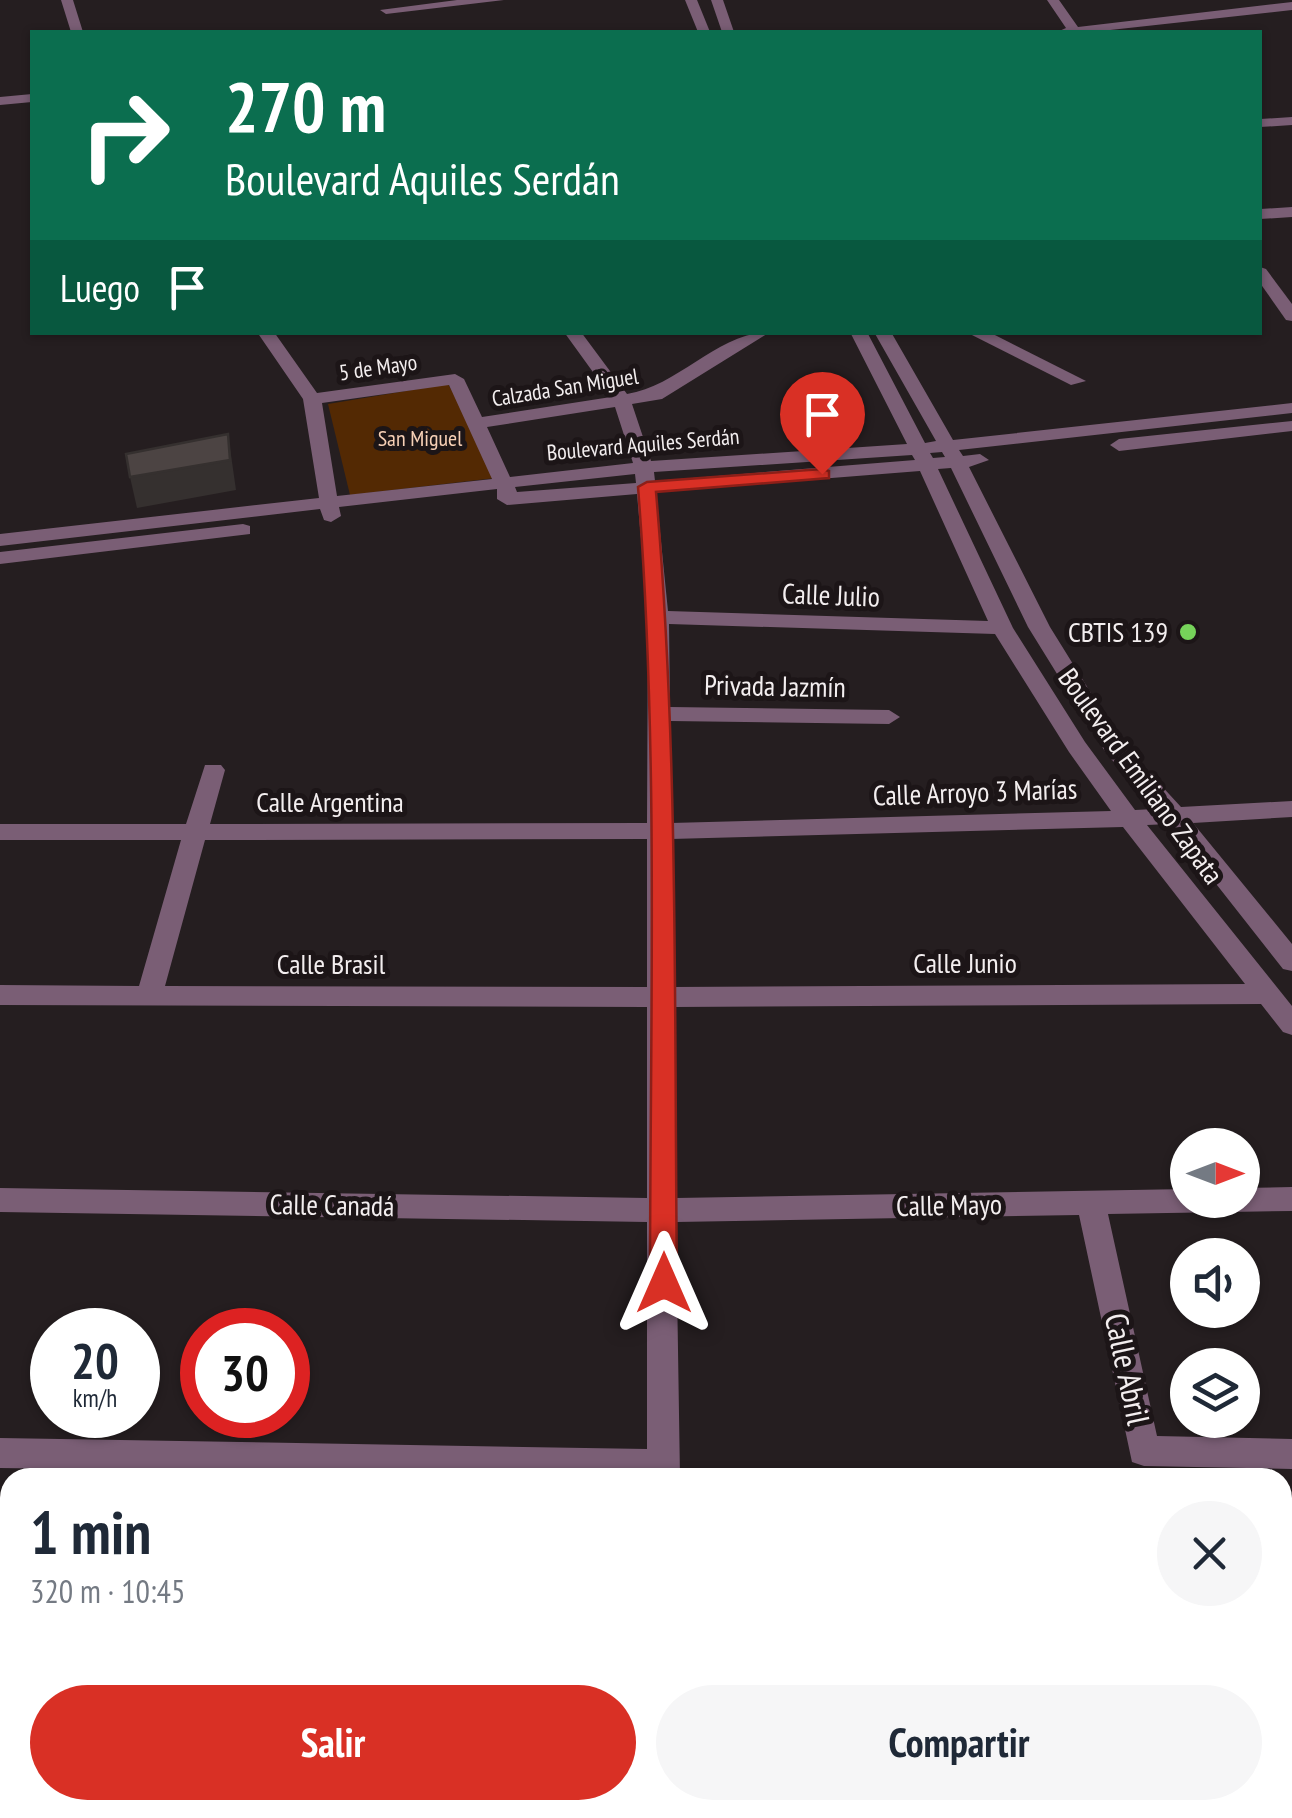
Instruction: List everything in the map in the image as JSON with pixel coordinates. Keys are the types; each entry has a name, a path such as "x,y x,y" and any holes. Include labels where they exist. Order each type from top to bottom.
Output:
{"street":[{"path":"67,0 76,30"},
{"path":"386,10 498,0"},
{"path":"691,0 703,30"},
{"path":"717,0 727,30"},
{"path":"1053,0 1074,30"},
{"path":"1092,30 1292,6"},
{"path":"0,101 30,98"},
{"path":"1262,123 1292,121"},
{"path":"1262,214 1292,212"},
{"path":"1262,275 1292,316"},
{"path":"267,335 312,399 330,511"},
{"path":"574,335 622,400 646,477 658,617 664,1468"},
{"name":"Calzada San Miguel","path":"479,424 656,395 757,335"},
{"name":"Boulevard Emiliano Zapata","path":"860,335 923,458 1002,628 1076,747 1292,1024"},
{"name":"Boulevard Emiliano Zapata","path":"884,335 952,454 1039,626 1114,748 1176,817 1292,962"},
{"path":"980,335 1077,381"},
{"name":"5 de Mayo","path":"312,399 455,379 508,491"},
{"name":"Boulevard Aquiles Serdán","path":"0,540 330,511 646,477 923,458 1292,408"},
{"name":"Boulevard Aquiles Serdán","path":"952,454 1292,426"},
{"name":"Boulevard Aquiles Serdán","path":"0,558 330,511"},
{"name":"Calle Julio","path":"658,617 1002,628"},
{"name":"Privada Jazmín","path":"660,714 889,717"},
{"path":"149,996 213,770"},
{"name":"Calle Arroyo 3 Marías","path":"659,832 1176,817 1292,809"},
{"name":"Calle Argentina","path":"0,832 659,832"},
{"name":"Calle Junio","path":"662,997 1268,994"},
{"name":"Calle Brasil","path":"0,995 662,997"},
{"name":"Calle Mayo","path":"1260,1200 1292,1199"},
{"name":"Calle Canadá","path":"0,1200 663,1210"},
{"name":"Calle Mayo","path":"663,1210 1170,1201"},
{"name":"Calle Abril","path":"1091,1202 1144,1451 1292,1454"},
{"path":"0,1453 33,1466 285,1468"}],"green space":[{"name":"San Miguel","path":"448,384 473,427 495,478 350,495 328,404"}],"building":[{"path":"228,434 230,460 130,477 126,454"}],"place":[{"name":"CBTIS 139","path":"1188,632"}],"route":[{"path":"664,1283 658,617 647,487 822,474"}]}
